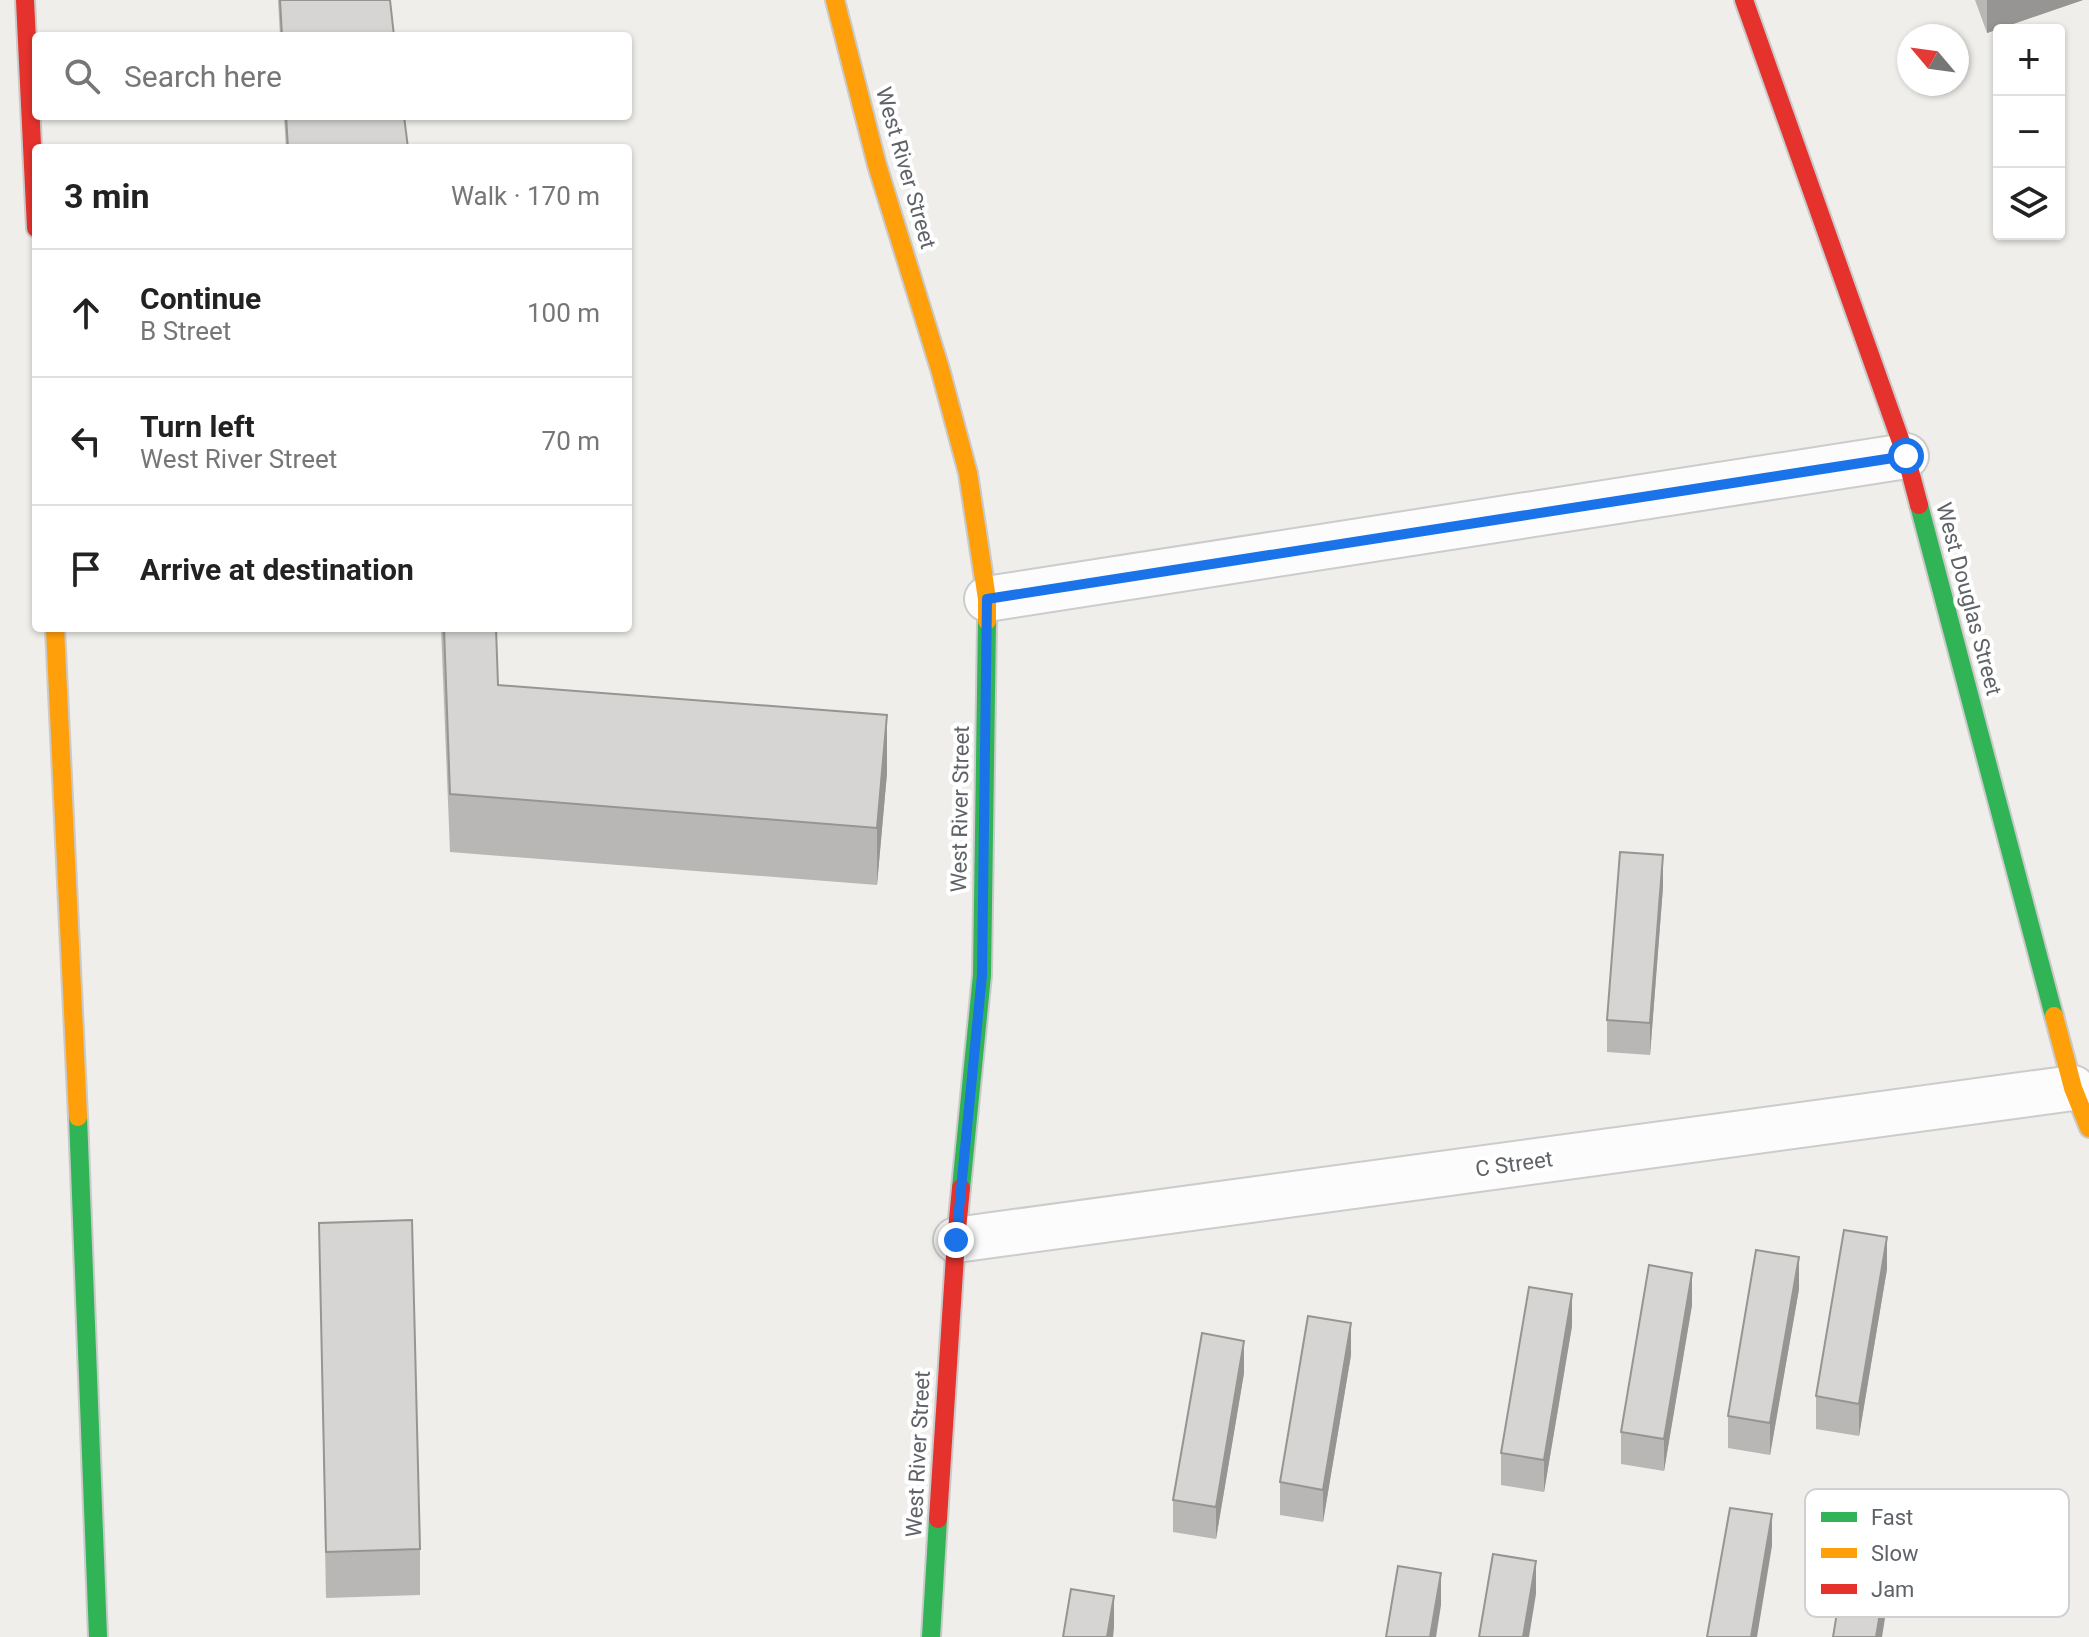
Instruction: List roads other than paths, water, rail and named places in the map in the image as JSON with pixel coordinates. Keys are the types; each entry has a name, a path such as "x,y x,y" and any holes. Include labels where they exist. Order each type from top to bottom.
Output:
{"street":[{"path":"25,0 32,145"},
{"name":"West River Street","path":"835,0 877,165 940,369 968,473 987,599 982,975 956,1240 931,1637"},
{"name":"West Douglas Street","path":"1744,0 1906,456 2073,1088 2089,1128"},
{"path":"987,599 1906,456"},
{"path":"55,632 98,1637"},
{"name":"C Street","path":"956,1240 2073,1088"}]}
